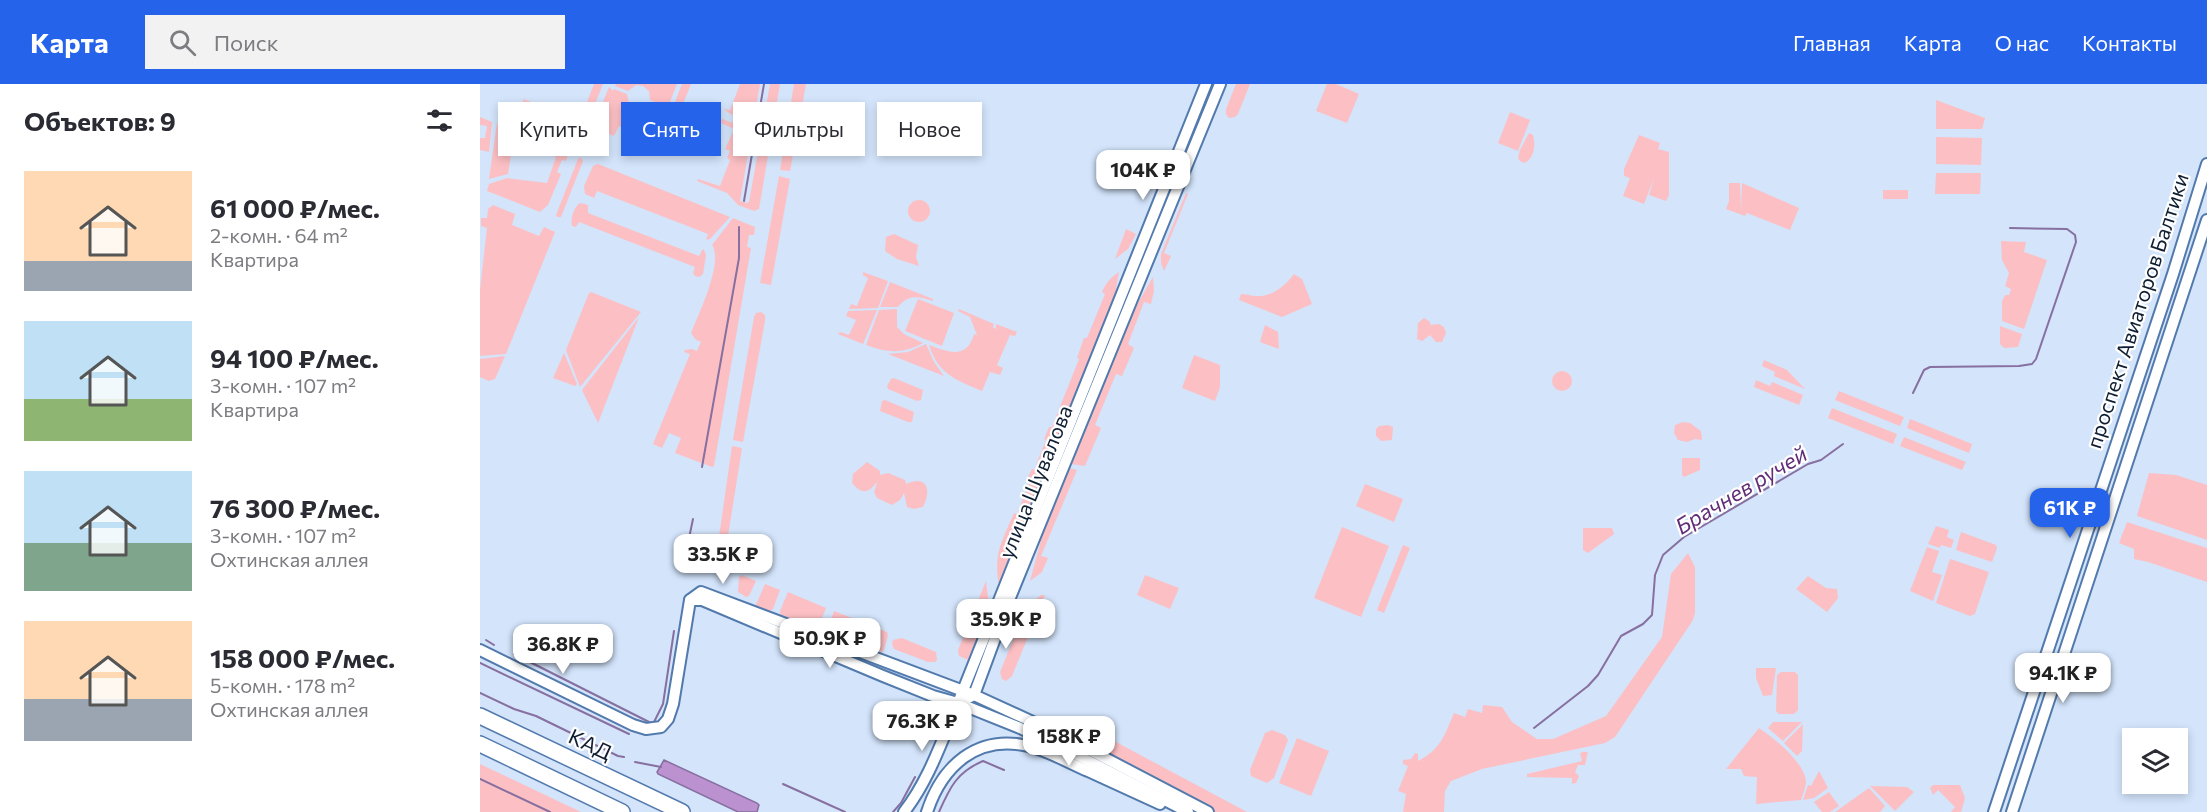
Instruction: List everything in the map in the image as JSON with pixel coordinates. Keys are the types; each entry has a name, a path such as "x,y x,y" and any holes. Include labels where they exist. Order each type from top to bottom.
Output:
{"highway":[{"name":"КАД","path":"480,716 682,812"},
{"path":"480,744 622,812"}],"street":[{"name":"улица Шувалова","path":"969,692 1206,84"},
{"name":"улица Шувалова","path":"904,812 931,766 958,703 969,692 1052,496 1220,84"},
{"name":"проспект Авиаторов Балтики","path":"1994,812 2169,286 2207,164"},
{"name":"проспект Авиаторов Балтики","path":"2012,812 2207,220"},
{"path":"480,650 633,725 646,729 661,727 668,719 673,704 690,600 701,592 969,692 1061,735 1208,812"},
{"path":"690,600 702,600 883,676 933,696 958,703 1054,743 1188,812"},
{"path":"927,812 937,786 955,763 984,748 1011,744 1050,754 1178,812"}],"shaded area":[{"path":"594,84 603,84 596,102 587,102"},
{"path":"616,84 677,84 670,102 650,100 649,91 643,86 636,85 628,91 615,86"},
{"path":"682,84 691,84 684,102 675,102"},
{"path":"740,84 760,84 757,102 733,102"},
{"path":"770,84 780,84 777,102 767,102"},
{"path":"794,84 806,84 803,102 791,102"},
{"path":"1236,84 1250,84 1238,114 1229,118 1226,109"},
{"path":"1327,84 1336,84 1359,94 1347,123 1316,111"},
{"path":"609,87 613,91 614,89 627,94 629,102 621,102 621,127 619,126 614,136 609,134 609,102 603,102"},
{"path":"1936,100 1985,118 1982,129 1936,129"},
{"path":"733,102 733,115 723,109 730,110"},
{"path":"1510,112 1530,120 1518,151 1498,143"},
{"path":"480,117 492,122 489,152 480,150 480,138 485,138 487,126 480,125"},
{"path":"723,119 732,123 733,120 733,129 721,123 721,120"},
{"path":"497,123 498,156 511,156 508,174 489,179"},
{"path":"733,131 733,156 748,156 740,201 747,203 757,156 768,156 759,209 754,211 738,205 727,193 697,181 698,179 720,186 730,160 727,158 730,151 725,149"},
{"path":"1529,133 1533,135 1534,147 1532,155 1524,163 1518,158"},
{"path":"1639,135 1660,143 1658,149 1669,152 1669,195 1666,201 1649,195 1654,178 1644,204 1623,196 1630,178 1624,176 1624,169"},
{"path":"1936,137 1982,138 1981,165 1936,164"},
{"path":"553,156 567,156 566,161 562,160 557,172 561,174 548,205 540,212 487,191 489,184 507,178 547,183 556,157"},
{"path":"782,156 793,156 790,171 780,170"},
{"path":"580,157 583,161 561,217 557,217 556,215"},
{"path":"598,164 730,217 710,239 706,240 708,234 597,191 594,198 585,194 584,186 593,166"},
{"path":"1936,173 1981,173 1980,194 1935,194"},
{"path":"779,176 790,179 771,285 760,283"},
{"path":"1729,183 1740,183 1741,210 1742,183 1799,208 1790,230 1747,213 1745,216 1726,209 1729,201"},
{"path":"1883,190 1908,190 1908,199 1883,199"},
{"path":"1186,193 1188,194 1164,253 1171,256 1164,271 1161,254"},
{"path":"919,200 929,207 930,211 923,221 919,222 909,215 908,211 915,201"},
{"path":"580,203 588,205 588,213 699,256 703,249 706,255 703,274 699,277 695,276 693,273 695,267 579,222 576,227 572,226 573,213"},
{"path":"493,205 515,214 512,225 539,236 544,227 555,232 506,354 480,356 480,290 487,228 481,226 481,218 487,218 488,209"},
{"path":"733,218 755,227 754,235 749,235 747,247 751,248 712,467 675,453 681,438 669,433 662,448 653,444 690,354 684,352 692,349 697,351 701,342 691,333 712,276 715,253 712,245"},
{"path":"1126,229 1136,234 1128,249 1115,259"},
{"path":"894,234 918,245 916,257 919,266 897,259 885,251 886,237"},
{"path":"2001,241 2026,242 2024,252 2047,260 2024,329 2002,321 2002,301 2005,295 2009,295 2011,289 2005,286 2009,273 2002,260"},
{"path":"863,272 888,281 878,308 849,309 851,304 857,306 868,278 863,275"},
{"path":"1119,272 1114,300 1047,465 1036,465 1046,440 1044,439 1049,427 1052,427 1079,359 1077,358 1084,338 1087,338 1105,294 1102,292 1109,280"},
{"path":"1294,274 1302,279 1312,304 1282,317 1239,300 1241,294 1262,296 1273,293 1287,283"},
{"path":"1153,277 1154,291 1151,304 1144,302 1128,344 1134,348 1122,376 1116,374 1095,425 1101,428 1085,466 1071,464 1135,308"},
{"path":"890,282 933,299 933,301 914,297 898,307 880,307"},
{"path":"591,292 641,312 580,387 566,350"},
{"path":"918,299 954,313 942,346 905,331"},
{"path":"897,309 897,327 904,334 923,343 902,351 881,350 866,345 879,310"},
{"path":"959,309 994,324 993,327 996,329 996,324 1017,332 1015,336 1010,335 997,365 1003,368 1000,375 990,372 982,391 949,375 937,363 929,345 956,352 967,348 974,334 977,335 970,317 958,311"},
{"path":"877,310 863,344 838,334 840,332 849,335 856,320 846,316 848,311"},
{"path":"761,312 765,315 765,321 743,442 733,440 754,317 756,313"},
{"path":"639,317 598,423 582,390"},
{"path":"1424,318 1431,325 1439,324 1444,327 1446,333 1442,342 1436,342 1430,335 1422,341 1417,339 1418,323"},
{"path":"1265,325 1278,332 1279,349 1260,342"},
{"path":"2000,326 2022,334 2018,347 2004,348 2000,344"},
{"path":"926,344 934,362 944,376 888,354 908,352"},
{"path":"564,353 577,384 575,386 553,378"},
{"path":"1194,355 1220,365 1220,387 1215,401 1182,388"},
{"path":"505,356 495,379 489,381 480,377 480,359"},
{"path":"1764,360 1787,370 1805,389 1774,376 1775,372 1762,366"},
{"path":"1562,371 1569,374 1572,381 1569,388 1562,391 1555,388 1552,381 1555,374"},
{"path":"894,378 923,390 921,400 917,401 888,389 887,386"},
{"path":"1756,380 1770,386 1772,382 1803,395 1799,405 1754,387"},
{"path":"1839,391 1904,417 1900,426 1835,400"},
{"path":"885,400 914,412 912,422 880,411 882,401"},
{"path":"1832,408 1897,434 1893,444 1828,418"},
{"path":"1910,419 1972,444 1969,453 1907,428"},
{"path":"1683,422 1690,423 1701,431 1702,440 1695,439 1687,442 1678,440 1674,433 1675,425"},
{"path":"1379,426 1393,427 1392,440 1381,441 1376,436 1376,429"},
{"path":"1904,437 1966,462 1962,470 1900,446"},
{"path":"732,446 742,448 724,561 716,558"},
{"path":"1682,458 1700,458 1700,470 1684,477"},
{"path":"867,462 880,471 880,475 888,473 905,480 906,484 913,481 923,482 926,485 927,495 923,507 914,509 907,507 904,493 900,500 892,505 877,498 874,492 877,483 867,491 858,489 852,483 853,474"},
{"path":"1069,468 1077,470 1041,556 1048,558 1042,572 1030,581 1042,537"},
{"path":"1032,469 1045,470 999,585 997,565 1000,548 1014,513 1017,514 1031,479 1028,477"},
{"path":"2149,473 2176,475 2207,485 2207,540 2137,516"},
{"path":"1365,484 1403,499 1394,522 1356,506"},
{"path":"2127,522 2207,548 2207,582 2134,559 2134,549 2119,543"},
{"path":"1936,526 1949,530 1947,537 1954,540 1951,548 1941,545 1940,548 1928,544"},
{"path":"1342,527 1389,546 1361,617 1314,598"},
{"path":"1583,528 1612,528 1614,534 1588,553 1583,550"},
{"path":"1961,532 1996,545 1992,562 1956,550"},
{"path":"1403,545 1410,548 1384,613 1377,610"},
{"path":"1927,547 1939,551 1932,572 1942,575 1933,601 1910,591"},
{"path":"1688,553 1695,567 1693,620 1615,737 1605,743 1482,769 1451,781 1445,791 1444,812 1403,812 1406,794 1398,791 1408,766 1403,764 1403,760 1411,759 1415,753 1418,754 1418,761 1432,752 1441,741 1454,713 1465,717 1468,709 1482,713 1483,705 1502,707 1512,722 1537,739 1553,739 1606,716 1662,637 1671,574"},
{"path":"1950,559 1989,572 1975,614 1970,616 1936,603"},
{"path":"742,575 756,581 749,596 746,597 738,592 739,577"},
{"path":"1145,575 1179,588 1170,609 1137,595"},
{"path":"1808,576 1826,588 1837,589 1838,598 1827,612 1796,589"},
{"path":"986,581 989,607 968,660 959,656 958,650"},
{"path":"765,584 780,590 773,609 768,612 755,607"},
{"path":"788,592 826,608 818,628 815,630 781,618 780,611"},
{"path":"1041,595 1045,595 1012,676 1006,681 1002,679 1000,672 1026,608"},
{"path":"834,611 887,632 883,652 847,644 826,634"},
{"path":"902,638 936,652 937,660 928,662 894,649 893,640"},
{"path":"1756,668 1776,668 1772,695 1763,696 1756,678"},
{"path":"1781,672 1795,672 1798,675 1798,710 1794,714 1779,714 1776,711 1777,675"},
{"path":"1773,722 1802,722 1783,741 1768,728"},
{"path":"1803,724 1802,751 1797,756 1784,743"},
{"path":"1759,728 1780,744 1800,766 1806,781 1801,800 1756,804 1757,777 1744,776 1741,769 1726,769"},
{"path":"1272,730 1285,735 1288,740 1274,778 1267,783 1251,776 1250,770 1265,733"},
{"path":"1088,732 1101,734 1247,812 1213,812 1075,736"},
{"path":"1297,738 1329,751 1311,796 1279,783"},
{"path":"1588,752 1585,765 1578,765 1575,772 1579,776 1576,783 1572,784 1572,778 1527,777 1527,774 1582,761 1580,753"},
{"path":"664,760 757,803 759,805 757,812 738,812 658,774"},
{"path":"480,764 581,812 480,812"},
{"path":"1819,771 1828,788 1814,798 1803,800 1808,785 1811,786"},
{"path":"1933,785 1960,785 1965,798 1961,812 1951,812 1955,807 1938,790 1933,795 1930,788"},
{"path":"1870,786 1907,787 1914,792 1895,811"},
{"path":"1869,788 1885,806 1880,812 1835,812"},
{"path":"1829,792 1839,806 1830,812 1822,812 1814,802"}],"waterway":[{"path":"744,201 764,84"},
{"path":"702,467 739,258 739,227"},
{"name":"Брачнев ручей","path":"1913,393 1924,370 1930,367 2019,366 2032,364 2036,359 2076,242 2075,235 2067,229 2010,228"},
{"name":"Брачнев ручей","path":"1534,728 1588,686 1598,675 1621,636 1643,624 1652,615 1655,575 1663,555 1684,537 1808,464 1821,460 1843,444"},
{"path":"688,543 693,519"},
{"path":"514,654 653,724 663,704 674,631"},
{"path":"486,640 494,645"},
{"path":"480,663 629,734"},
{"path":"480,693 624,757"},
{"path":"939,812 955,781 974,765 983,761 1004,770"},
{"path":"635,762 661,767"},
{"path":"893,812 901,803 915,777"},
{"path":"480,779 550,812"},
{"path":"783,784 845,812"}]}
